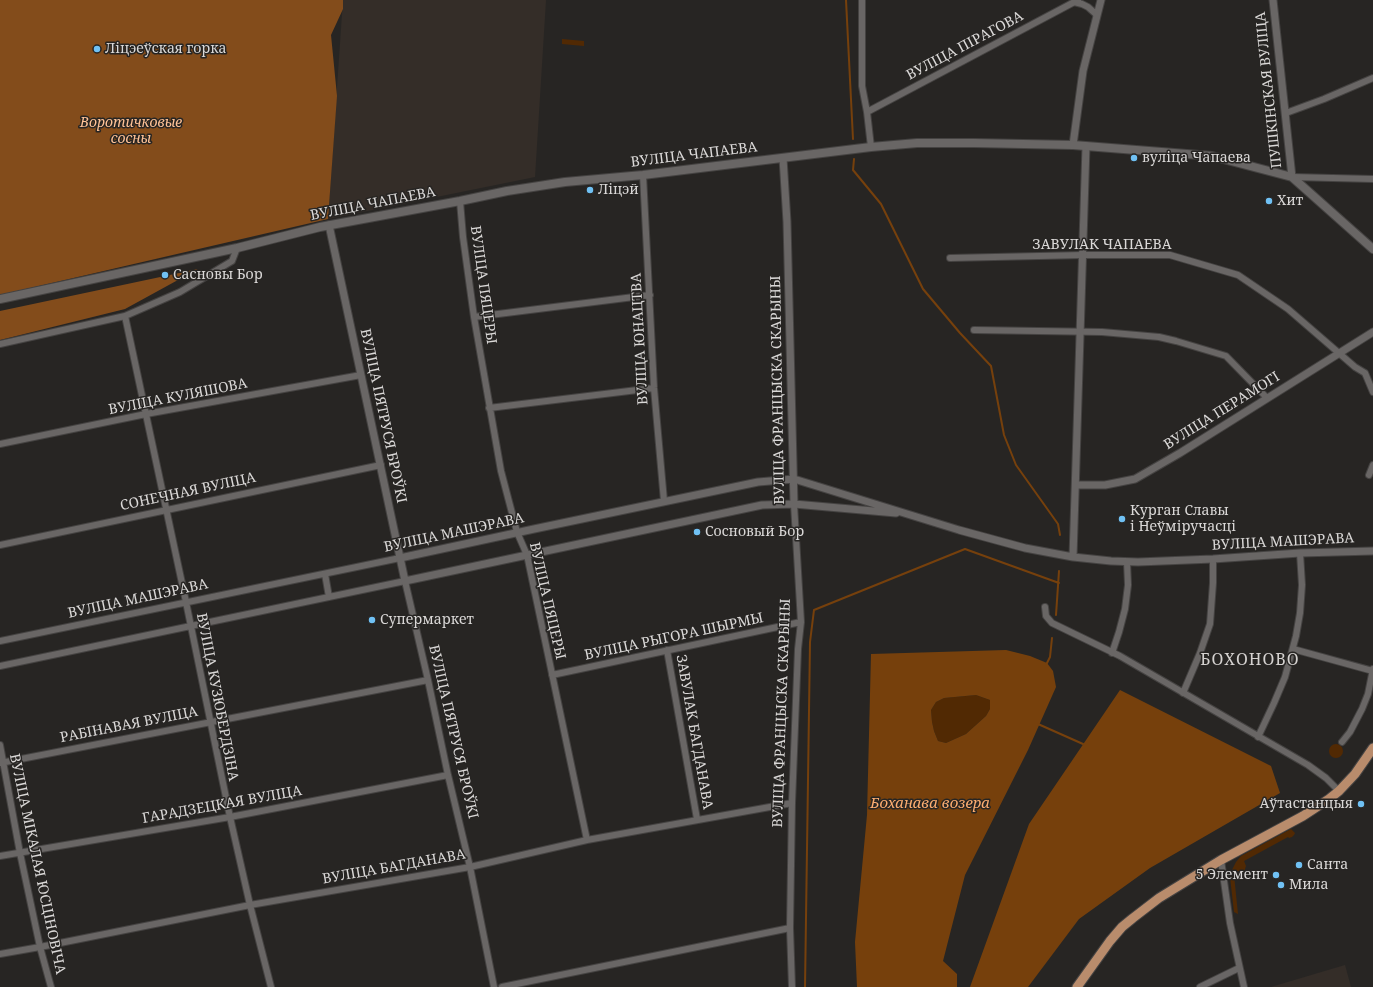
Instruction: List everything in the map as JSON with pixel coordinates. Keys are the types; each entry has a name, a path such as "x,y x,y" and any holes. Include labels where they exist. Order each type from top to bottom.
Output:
{"main road":[{"name":"ВУЛІЦА ЧАПАЕВА","path":"0,299 238,248 329,225 507,191 565,182 643,175 871,147 917,143 1073,145 1212,156 1292,177 1373,248"},
{"path":"1077,987 1122,928 1159,898 1221,860 1308,813 1329,799 1355,774 1373,748"}],"street":[{"path":"862,0 862,86 871,147"},
{"path":"1073,145 1083,72 1101,0"},
{"name":"ПУШКІНСКАЯ ВУЛІЦА","path":"1272,0 1286,113 1292,177"},
{"name":"ВУЛІЦА ПІРАГОВА","path":"867,112 1076,1 1088,7 1097,16"},
{"path":"1286,113 1373,78"},
{"path":"1073,557 1086,146"},
{"name":"ВУЛІЦА ФРАНЦЫСКА СКАРЫНЫ","path":"783,158 787,222 794,504 801,622 798,649 792,803 790,928"},
{"name":"ВУЛІЦА ЮНАЦТВА","path":"643,175 654,388 664,501"},
{"path":"1292,177 1373,179"},
{"name":"ВУЛІЦА ПЯЦЕРЫ","path":"460,201 463,237 474,317 501,471 517,532 527,555 586,840"},
{"name":"ВУЛІЦА ПЯТРУСЯ БРОЎКІ","path":"329,225 405,581 448,776 470,867 494,987"},
{"path":"0,344 125,316 180,292 232,261 238,248"},
{"name":"ЗАВУЛАК ЧАПАЕВА","path":"950,258 1170,255 1238,275 1288,309 1354,367 1365,373 1373,392"},
{"path":"474,317 650,295"},
{"name":"ВУЛІЦА КУЗЮБЕРДЗІНА","path":"125,316 191,625 230,817 271,987"},
{"path":"974,330 1080,331 1158,337 1226,356 1267,398"},
{"name":"ВУЛІЦА ПЕРАМОГІ","path":"1076,485 1105,485 1135,479 1180,453 1373,332"},
{"name":"ВУЛІЦА КУЛЯШОВА","path":"0,444 146,414 361,375"},
{"path":"489,408 654,388"},
{"name":"СОНЕЧНАЯ ВУЛІЦА","path":"0,545 381,465"},
{"path":"1369,475 1373,465"},
{"name":"ВУЛІЦА МАШЭРАВА","path":"0,641 400,558 664,501 758,482 794,479 959,530 1025,548 1073,557 1127,562 1213,559 1300,553 1373,551"},
{"name":"ВУЛІЦА МАШЭРАВА","path":"0,666 762,505 794,504 912,515"},
{"path":"1258,737 1282,683 1293,649 1300,613 1302,586 1300,553"},
{"path":"1182,693 1200,653 1210,624 1214,583 1213,559"},
{"path":"1112,653 1125,609 1128,585 1127,562"},
{"path":"324,574 329,597"},
{"path":"1045,607 1046,616 1052,623 1120,656 1308,765 1326,778 1339,791"},
{"name":"ВУЛІЦА РЫГОРА ШЫРМЫ","path":"552,675 801,622"},
{"path":"1293,649 1373,670 1368,694 1362,709 1350,732 1342,742"},
{"name":"ЗАВУЛАК БАГДАНАВА","path":"667,650 697,819"},
{"name":"РАБІНАВАЯ ВУЛІЦА","path":"2,762 428,680"},
{"name":"ВУЛІЦА МІКАЛАЯ ЮСЦІНОВІЧА","path":"0,745 2,762 40,947 51,987"},
{"name":"ГАРАДЗЕЦКАЯ ВУЛІЦА","path":"0,856 230,817 448,776"},
{"name":"ВУЛІЦА БАГДАНАВА","path":"0,954 250,905 470,867 586,840 792,803"},
{"path":"1221,860 1230,923 1244,987"},
{"path":"502,987 790,928 792,987"},
{"path":"1200,987 1239,968"}],"shaded area":[{"path":"343,0 546,0 535,177 328,219"},
{"path":"562,39 584,41 584,46 562,44"},
{"path":"976,695 990,700 990,709 986,716 966,734 946,743 938,741 934,731 931,710 936,702 944,698"},
{"path":"1333,744 1339,744 1343,748 1343,754 1339,758 1333,758 1329,754 1329,748"},
{"path":"1291,829 1295,833 1292,837 1288,837 1244,861 1246,866 1244,872 1232,870 1241,856"},
{"path":"1234,875 1238,914 1234,912 1230,877"},
{"path":"1345,965 1351,987 1271,987"}],"green space":[{"name":"Воротичковые сосны","path":"0,0 343,0 343,9 331,35 337,96 328,219 0,295"},
{"path":"198,269 125,309 0,340 0,311"}],"water":[{"name":"Боханава возера","path":"1006,650 1030,656 1047,663 1053,671 1056,687 1028,750 965,875 943,961 957,974 957,987 857,987 855,942 867,815 871,654","holes":["976,695 990,700 990,709 986,716 966,734 946,743 938,741 934,731 931,710 936,702 944,698"]},
{"name":"Боханава возера","path":"1120,690 1271,766 1280,793 1150,868 1079,919 1028,987 970,987 1029,824"}],"waterway":[{"path":"846,0 853,139"},
{"path":"854,159 853,170 881,204 923,289 960,333 991,366 1004,435 1016,465 1058,524 1060,535"},
{"path":"805,987 810,642 814,610 965,549 1059,583"},
{"path":"1056,615 1059,571"},
{"path":"1047,663 1050,657 1052,638"},
{"path":"1038,724 1083,744"}],"place":[{"name":"Ліцэеўская горка","path":"97,49"},
{"name":"вуліца Чапаева","path":"1134,158"},
{"name":"Ліцэй","path":"590,190"},
{"name":"Хит","path":"1269,201"},
{"name":"Сасновы Бор","path":"165,275"},
{"name":"Курган Славы і Неўміручасці","path":"1122,519"},
{"name":"Сосновый Бор","path":"697,532"},
{"name":"Супермаркет","path":"372,620"},
{"name":"Аўтастанцыя","path":"1361,804"},
{"name":"Санта","path":"1299,865"},
{"name":"5 Элемент","path":"1276,875"},
{"name":"Мила","path":"1281,885"}],"district":[{"name":"БОХОНОВО","path":"1250,660"}]}
